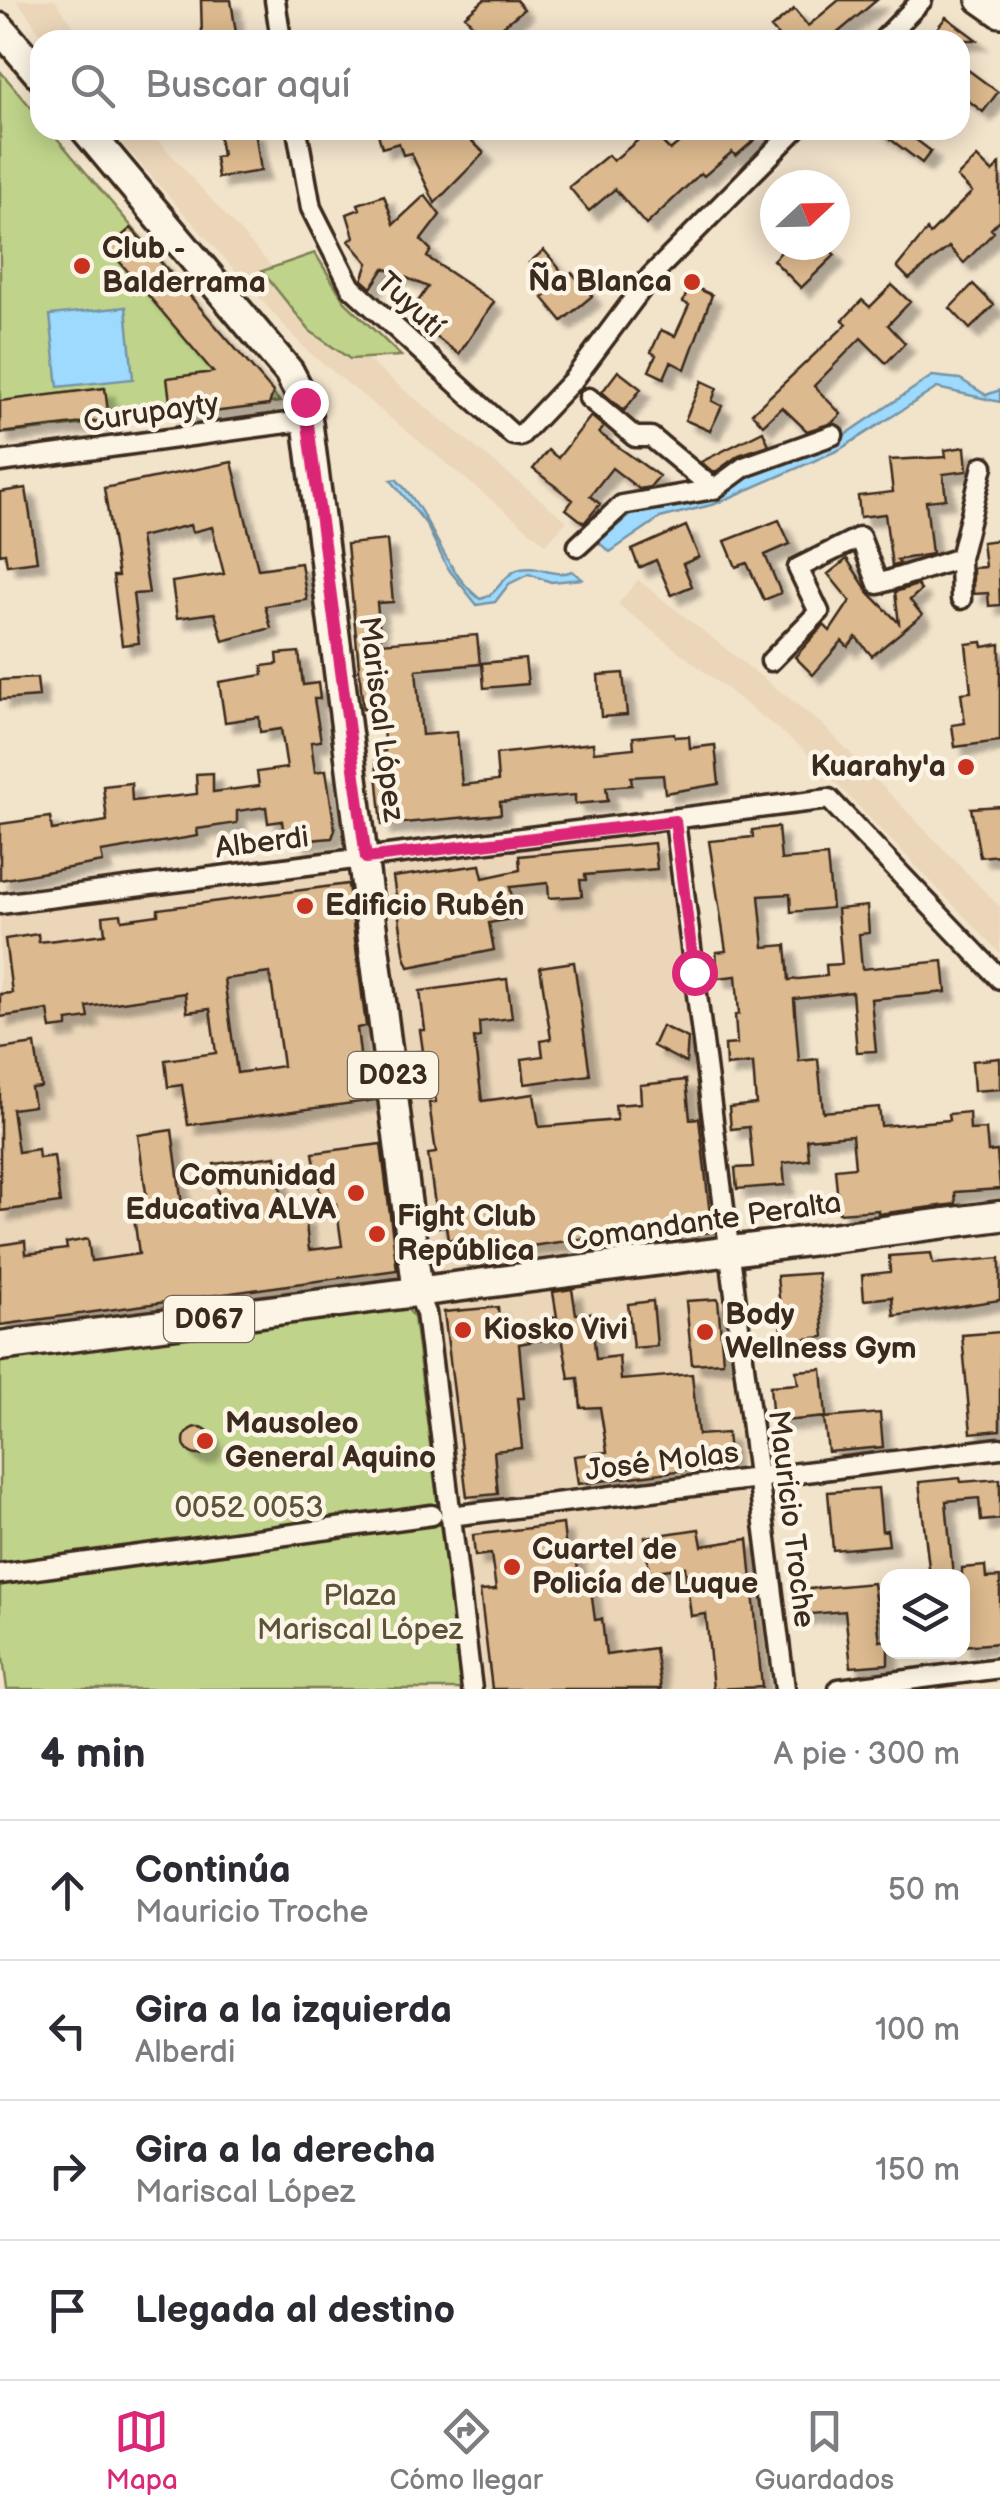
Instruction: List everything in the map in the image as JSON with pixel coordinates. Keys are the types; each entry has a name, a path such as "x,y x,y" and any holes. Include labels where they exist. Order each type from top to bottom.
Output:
{"main road":[{"path":"0,28 30,63"},
{"name":"Mariscal López","path":"94,140 289,372 309,420 418,1293"},
{"name":"Comandante Peralta","path":"0,1346 1000,1216"}],"street":[{"path":"275,0 280,30"},
{"path":"893,30 922,0"},
{"path":"980,0 1000,14"},
{"name":"Tuyutí","path":"299,140 311,208 351,287 512,435 525,434 574,379 640,289 785,140"},
{"path":"589,398 635,437 651,437 714,489"},
{"name":"Curupayty","path":"0,462 309,420"},
{"path":"578,546 622,505 714,489 744,467 833,436"},
{"path":"961,599 960,558 983,466"},
{"path":"866,518 860,537 878,584 960,558"},
{"path":"771,661 819,612 798,568 860,537"},
{"name":"Alberdi","path":"0,904 829,800 1000,979"},
{"name":"Mauricio Troche","path":"675,821 785,1689"},
{"name":"Mariscal López","path":"418,1293 426,1313 441,1515 472,1689"},
{"name":"José Molas","path":"0,1574 441,1515 1000,1448"},
{"path":"839,1689 1000,1668"}],"shaded area":[{"path":"17,0 55,0 76,30 38,30"},
{"path":"119,140 158,140 325,326 567,521 546,544 305,349"},
{"path":"638,580 823,725 1000,907 1000,953 802,748 618,604"},
{"path":"660,835 668,846 714,1235 709,1241 449,1277 437,1275 429,1266 384,872 394,866"},
{"path":"338,873 354,877 408,1268 402,1282 0,1336 0,915"},
{"path":"714,1267 721,1278 744,1452 739,1465 472,1501 462,1496 436,1316 442,1303"},
{"path":"743,1492 750,1504 771,1671 766,1685 751,1689 486,1689 466,1539 471,1527"}],"green space":[{"name":"Club - Balderrama","path":"0,71 30,106 30,140 58,140 280,402 0,434"},
{"path":"315,253 345,302 401,356 350,359 310,331 262,271"},
{"name":"0052 0053","path":"406,1307 414,1317 461,1689 7,1689 0,1635 0,1358"}],"water":[{"path":"126,307 133,379 58,387 50,315"},
{"path":"932,376 960,379 986,395 1000,390 1000,402 937,388 839,450 715,504 660,518 610,552 598,542 631,514 682,506 708,495 728,478 836,441"},
{"path":"396,479 419,508 455,572 480,599 524,568 572,571 582,579 551,582 529,574 509,584 495,602 477,605 447,567 426,524 391,480"}],"building":[{"path":"201,0 231,0 236,30 202,30"},
{"path":"484,0 516,0 524,9 498,30 477,30 465,16"},
{"path":"839,0 877,0 841,30 771,28 794,9 808,26"},
{"path":"946,17 964,30 936,30"},
{"path":"970,71 998,92 983,112 970,102"},
{"path":"220,140 256,140 261,171 218,178 215,157 222,156"},
{"path":"380,140 471,140 484,153 435,203 411,153 403,155 399,143 382,148"},
{"path":"638,140 660,140 670,150 682,140 754,140 736,156 732,152 704,176 701,173 646,225 615,189 589,211 569,187 608,155 613,161"},
{"path":"891,140 916,140 931,151 922,163"},
{"path":"977,157 992,172 1000,164 1000,220 991,229 994,232 964,263 949,247 909,279 897,267 927,230 930,234 972,192 957,177"},
{"path":"384,195 394,224 425,195 440,215 421,240 431,250 427,257 494,302 459,354 408,316 428,287 384,268 371,288 362,280 368,263 349,241 354,237 347,214 360,209 358,204"},
{"path":"131,228 273,392 269,405 172,417 167,378 213,372 108,248"},
{"path":"544,250 567,278 572,273 592,296 562,321 543,298 552,291 529,263"},
{"path":"773,260 830,260 801,288"},
{"path":"973,284 994,305 970,329 950,308"},
{"path":"690,285 712,295 685,369 671,362 664,378 649,371 656,355 651,352 661,330 675,336 689,305 683,302"},
{"path":"892,285 910,302 888,325 905,343 886,363 861,338 814,386 841,414 832,423 807,431 782,407 763,425 752,413 847,324 843,320 862,300 870,307"},
{"path":"618,371 641,389 624,411 602,392"},
{"path":"702,381 717,388 712,401 722,406 710,431 685,420"},
{"path":"105,388 109,420 0,433 0,401"},
{"path":"591,416 604,427 599,433 659,476 650,487 639,489 612,468 590,496 600,504 584,523 566,509 573,500 533,469 548,450 558,458"},
{"path":"763,431 769,445 739,455 714,473 701,462"},
{"path":"965,447 967,471 943,474 946,499 926,501 932,554 897,560 900,564 892,566 885,514 860,517 858,496 893,492 889,460 946,457 945,450"},
{"path":"232,462 258,569 301,563 307,600 265,606 271,628 223,641 215,613 177,618 172,582 224,574 212,527 192,532 190,525 140,537 149,593 133,594 139,643 122,645 113,576 118,576 104,488"},
{"path":"26,488 37,561 7,565 5,553 0,554 0,492"},
{"path":"779,520 790,544 765,555 781,593 764,600 747,563 736,567 725,541"},
{"path":"686,526 699,557 683,564 692,586 671,595 656,560 639,568 632,550"},
{"path":"387,540 393,602 377,603 381,643 477,635 480,664 416,670 422,735 457,732 462,785 498,781 496,754 593,743 594,752 634,748 633,737 674,733 675,737 689,736 690,748 715,745 719,784 665,793 663,775 631,777 632,785 606,787 608,801 575,804 575,795 500,802 501,814 382,825 375,752 385,751 381,707 363,709 347,544"},
{"path":"998,540 1000,605 989,606 988,593 973,594 973,568 985,567 982,542"},
{"path":"847,559 869,593 899,623 895,592 917,585 921,590 910,600 922,615 872,656 856,637 848,647 842,641 813,675 795,657 824,625 830,631 850,601 828,574"},
{"path":"982,642 983,647 1000,644 1000,741 955,747 952,725 965,723 961,693 971,692 966,644"},
{"path":"299,652 303,685 318,683 320,699 314,699 321,741 311,742 315,772 326,770 335,830 332,838 297,841 296,833 284,835 282,821 268,823 266,807 237,811 237,823 197,829 198,836 101,852 103,862 0,880 0,824 50,817 52,830 107,821 103,786 131,783 132,801 197,794 196,774 213,773 213,792 259,786 257,772 287,768 281,729 260,732 259,717 225,722 219,682 263,675 262,666 278,664 277,654"},
{"path":"525,659 528,684 484,688 482,663"},
{"path":"623,673 627,715 601,717 598,675"},
{"path":"37,678 39,697 0,700 0,680"},
{"path":"1000,806 1000,855 980,857 971,808"},
{"path":"778,827 781,860 827,856 832,908 791,912 790,894 759,896 764,947 786,945 789,980 827,976 826,965 842,964 837,909 867,906 869,933 859,934 862,969 943,961 946,992 871,999 876,1051 857,1052 852,992 794,999 799,1061 818,1059 823,1112 879,1107 881,1126 949,1120 948,1114 969,1112 970,1130 986,1129 988,1152 997,1151 1000,1189 955,1192 956,1204 878,1214 878,1210 839,1213 835,1169 855,1167 852,1135 807,1139 809,1160 783,1163 785,1185 737,1189 735,1168 753,1167 749,1127 731,1129 729,1107 756,1104 753,1063 726,1066 725,1045 737,1044 735,1015 739,1014 736,976 718,978 716,952 726,951 709,841 753,837 752,830"},
{"path":"654,843 657,869 585,875 586,880 580,880 582,896 549,898 548,883 510,887 516,918 489,923 494,950 409,967 393,877 480,865 483,878 520,870 519,856"},
{"path":"348,884 366,1026 357,1028 361,1063 371,1062 376,1100 188,1125 182,1085 168,1087 165,1060 216,1053 210,1009 187,1012 185,993 87,1007 89,1018 67,1021 67,1027 51,1029 48,1010 0,1017 0,994 12,993 5,939 38,934 39,942 105,934 103,916 121,914 122,920 158,915 158,909","holes":["270,973 283,1066 237,1073 224,979"]},
{"path":"574,962 590,1075 525,1084 522,1059 543,1056 541,1041 551,1039 540,967"},
{"path":"507,979 512,1018 479,1022 480,1037 474,1038 482,1101 534,1094 539,1127 617,1120 615,1105 641,1103 640,1085 686,1080 690,1119 699,1118 712,1232 638,1238 639,1244 590,1252 588,1238 524,1247 526,1258 509,1260 508,1255 459,1262 456,1238 448,1240 446,1226 438,1227 428,1154 436,1153 429,1103 436,1102 432,1071 418,1073 415,1052 423,1051 420,1030 425,1030 420,991"},
{"path":"662,1026 688,1038 686,1063 653,1046"},
{"path":"35,1044 41,1087 31,1088 34,1106 12,1109 18,1152 38,1149 39,1158 54,1156 60,1203 0,1211 0,1049"},
{"path":"1000,1058 1000,1089 974,1091 972,1061"},
{"path":"172,1130 184,1220 221,1214 214,1164 276,1156 285,1219 305,1216 309,1250 342,1246 336,1204 322,1206 313,1153 381,1144 397,1270 0,1325 0,1245 25,1241 26,1254 67,1249 66,1243 88,1239 91,1261 139,1254 132,1202 146,1193 138,1135"},
{"path":"931,1253 933,1264 1000,1258 1000,1300 894,1316 892,1297 864,1300 862,1275 890,1272 889,1256"},
{"path":"818,1273 824,1337 783,1341 777,1276"},
{"path":"572,1289 576,1314 591,1313 596,1359 619,1356 621,1380 692,1374 698,1435 727,1433 730,1464 578,1484 574,1456 607,1452 600,1407 581,1408 578,1378 569,1379 562,1336 519,1344 524,1398 517,1398 522,1448 494,1451 498,1494 467,1497 444,1312 498,1307 500,1328 557,1317 553,1292"},
{"name":"Body Wellness Gym","path":"718,1299 723,1362 692,1364 686,1301"},
{"path":"653,1301 657,1346 633,1348 628,1304"},
{"path":"1000,1332 1000,1430 971,1433 962,1335"},
{"path":"822,1369 826,1417 773,1422 770,1386 798,1384 796,1371"},
{"path":"880,1413 883,1447 828,1452 824,1418"},
{"name":"Mausoleo General Aquino","path":"198,1427 208,1431 212,1441 208,1451 198,1455 188,1451 184,1441 188,1431"},
{"path":"1000,1479 1000,1519 981,1521 979,1498 946,1501 952,1569 929,1569 919,1482"},
{"path":"878,1488 882,1531 887,1530 889,1545 833,1550 828,1492"},
{"path":"563,1524 566,1551 575,1550 580,1584 590,1583 595,1620 602,1619 606,1655 655,1648 661,1689 492,1689 480,1591 496,1590 491,1554 475,1556 473,1535"},
{"path":"699,1529 702,1546 748,1539 762,1687 713,1689 706,1614 691,1616 685,1567 649,1572 645,1537"},
{"path":"985,1566 986,1578 1000,1577 1000,1643 970,1645 970,1569 962,1568"},
{"path":"873,1583 880,1659 888,1659 888,1664 851,1667 845,1611 800,1615 798,1590"}],"place":[{"name":"Club - Balderrama","path":"82,266"},
{"name":"Ña Blanca","path":"692,282"},
{"name":"Kuarahy'a","path":"966,767"},
{"name":"Edificio Rubén","path":"305,906"},
{"name":"Comunidad Educativa ALVA","path":"356,1193"},
{"name":"Fight Club República","path":"377,1234"},
{"name":"Kiosko Vivi","path":"463,1330"},
{"name":"Body Wellness Gym","path":"705,1332"},
{"name":"Mausoleo General Aquino","path":"205,1441"},
{"name":"Cuartel de Policía de Luque","path":"512,1567"}],"route":[{"path":"305,402 366,858 675,821 694,972"}],"park label":[{"name":"Plaza Mariscal López","path":"360,1613"}]}
